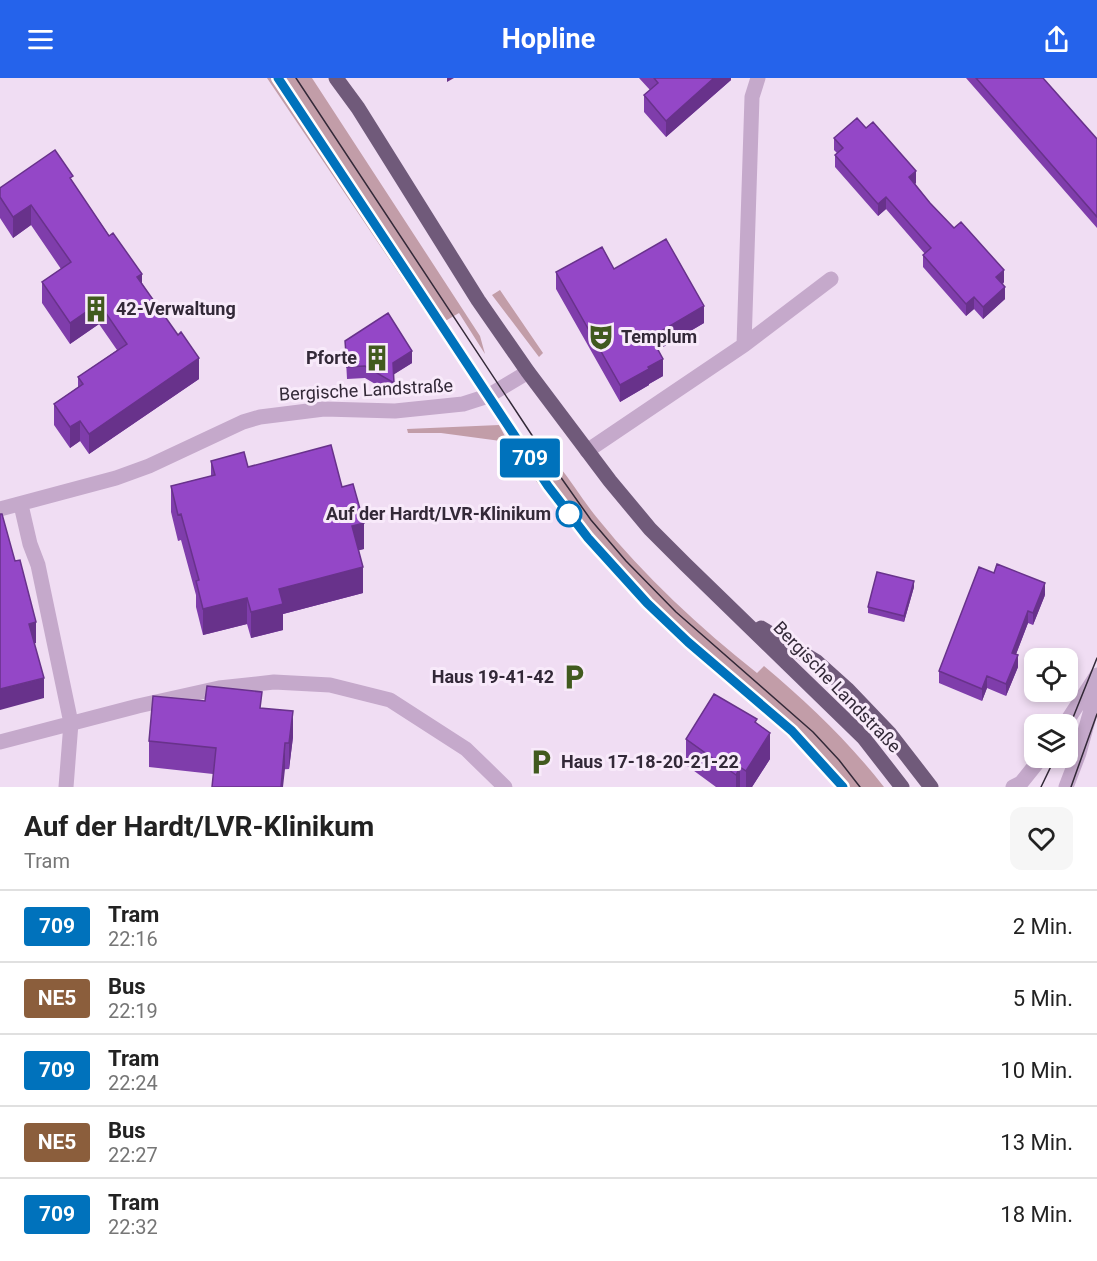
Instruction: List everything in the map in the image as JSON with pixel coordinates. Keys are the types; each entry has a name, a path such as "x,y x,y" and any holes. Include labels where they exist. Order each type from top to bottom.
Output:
{"main road":[{"name":"Bergische Landstraße","path":"336,78 358,108 478,300 587,451 650,529 863,737 902,787"},
{"name":"Bergische Landstraße","path":"740,616 817,662 847,688 890,734 931,787"}],"street":[{"path":"744,345 752,97 758,78"},
{"path":"587,451 744,345 831,279"},
{"name":"Bergische Landstraße","path":"0,510 116,478 149,466 243,422 260,417 324,409 395,411 463,404 488,396 528,372"},
{"path":"21,505 30,544 38,565 71,723 66,787"},
{"path":"1072,714 1097,675"},
{"path":"0,742 219,688 274,682 330,685 390,700 466,749 505,787"},
{"path":"1066,787 1079,753 1096,693"},
{"path":"1013,787 1021,783 1035,768"},
{"path":"1031,787 1040,768"}],"shaded area":[{"path":"267,78 312,78 480,336 485,354 459,313 435,327"},
{"path":"500,290 543,353 539,357 492,295"},
{"path":"499,425 508,442 441,433 408,433 407,429"},
{"path":"558,465 598,519 654,581 714,638 757,673 764,666 796,694 842,738 884,787 834,787 816,765 776,725 668,632 599,559 536,481"}],"building":[{"path":"654,78 714,78 666,121 644,95 658,83"},
{"path":"976,78 1043,78 1097,139 1097,217"},
{"path":"857,118 866,128 873,122 916,171 909,177 930,203 954,228 961,222 1004,270 996,277 1005,287 983,307 974,297 966,304 923,255 931,248 886,197 878,204 835,155 843,148 834,138"},
{"name":"42-Verwaltung","path":"55,150 73,176 70,178 109,236 113,233 142,274 137,277 178,335 181,332 199,358 89,434 80,421 70,427 54,404 83,384 78,377 127,344 99,303 70,323 42,282 71,262 31,205 13,217 0,197 0,188"},
{"path":"666,239 704,306 651,337 663,359 620,385 556,272 602,247 614,269"},
{"name":"Pforte","path":"388,313 412,351 393,363 394,383 365,366 347,367 345,341"},
{"path":"331,445 342,487 353,484 364,523 352,526 363,567 279,589 283,604 251,612 247,598 203,609 196,581 199,580 171,486 215,475 211,461 244,452 248,467"},
{"path":"0,514 2,514 15,561 20,560 36,622 29,624 44,678 0,689"},
{"path":"997,564 1045,583 1033,613 1028,611 1012,653 1018,655 1006,684 987,676 982,689 939,671 979,567 994,573"},
{"path":"877,572 914,581 904,616 868,607"},
{"path":"207,686 262,692 260,708 293,711 289,743 285,743 281,787 212,787 216,748 149,741 153,696 205,701"},
{"path":"714,694 757,719 755,722 770,733 746,771 740,767 736,775 686,739"}],"tram line":[{"path":"278,78 548,486 588,538 647,603 688,642 792,731 843,787"},
{"name":"709","path":"278,78 548,486 588,538 647,603 688,642 792,731 811,749 843,787"},
{"path":"296,78 545,455 591,520 626,561 676,612 813,732 860,787"},
{"path":"1074,714 1097,658"},
{"path":"1071,787 1097,714"},
{"path":"1041,787 1050,768"}],"place":[{"name":"42-Verwaltung","path":"96,309"},
{"name":"Templum","path":"601,337"},
{"name":"Pforte","path":"377,358"},
{"name":"Auf der Hardt/LVR-Klinikum","path":"569,514"},
{"name":"Haus 19-41-42","path":"574,677"},
{"name":"Haus 17-18-20-21-22","path":"541,762"}]}
